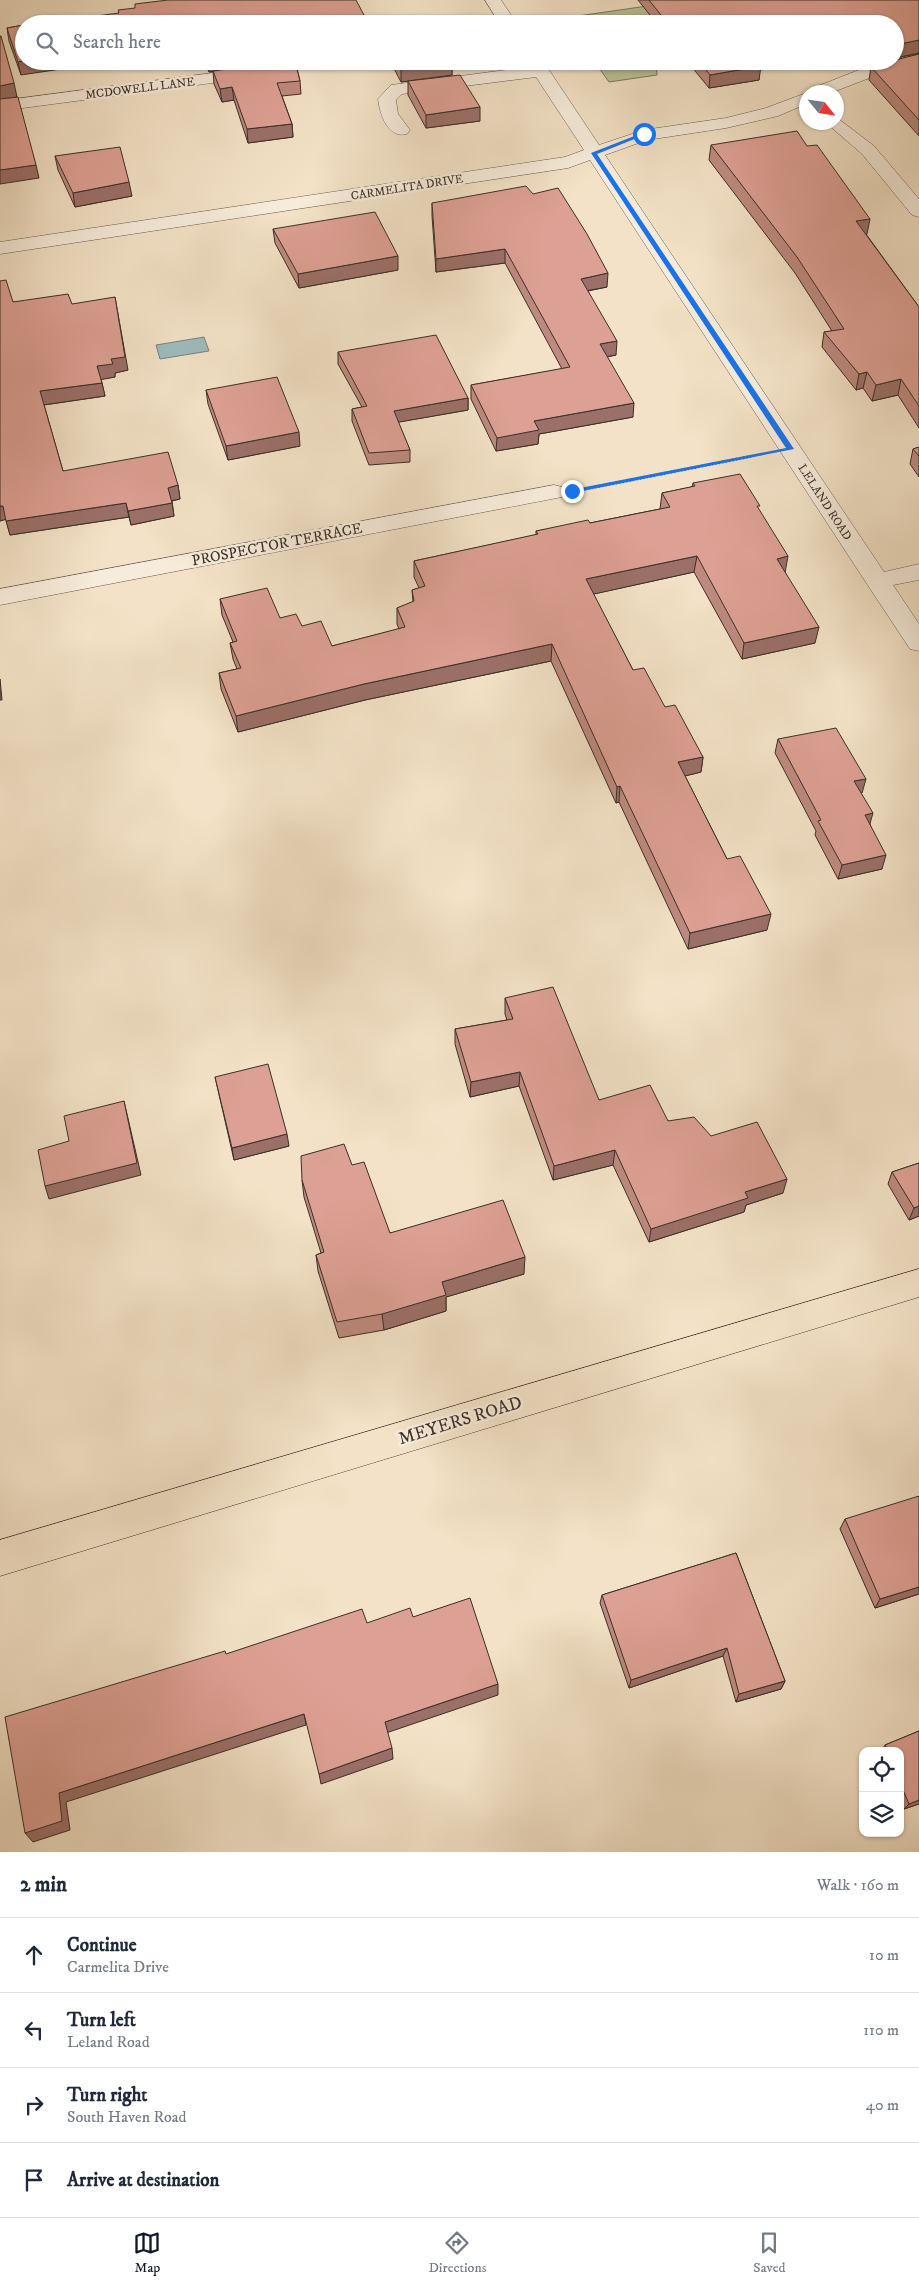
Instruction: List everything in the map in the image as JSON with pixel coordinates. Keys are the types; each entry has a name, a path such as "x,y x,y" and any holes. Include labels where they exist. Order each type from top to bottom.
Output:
{"main road":[{"name":"MEYERS ROAD","path":"0,1558 919,1283"}],"street":[{"path":"493,0 503,15"},
{"path":"904,62 919,59"},
{"path":"401,130 389,115 387,99 397,89 513,70"},
{"name":"LELAND ROAD","path":"540,70 919,643"},
{"path":"837,85 875,70"},
{"name":"MCDOWELL LANE","path":"0,106 270,71"},
{"name":"CARMELITA DRIVE","path":"0,248 568,162 644,134 726,123 772,112 799,103"},
{"path":"844,130 868,150 919,211"},
{"name":"PROSPECTOR TERRACE","path":"0,597 554,492"},
{"path":"877,581 919,572"}],"path":[{"path":"554,492 572,491 790,449"}],"green space":[{"path":"696,0 707,15 585,15"},
{"path":"600,70 657,70 657,75 609,82"}],"water":[{"path":"204,337 209,351 160,359 156,345"}],"building":[{"path":"168,0 356,0 364,15 104,15 119,13 118,10 135,8 135,4"},
{"path":"649,0 919,0 919,40 904,43 904,15 661,15"},
{"path":"15,27 15,53 7,28"},
{"path":"0,36 14,83 0,86"},
{"path":"919,54 919,120 874,70 904,70 904,58"},
{"path":"297,70 300,81 277,83 292,124 247,129 232,87 220,89 213,71"},
{"path":"706,70 738,70 710,75"},
{"path":"460,75 480,107 426,115 408,81"},
{"path":"18,97 36,165 0,170 0,99"},
{"path":"797,131 807,146 817,145 870,219 856,221 919,307 919,406 901,379 876,385 867,372 859,374 824,332 844,329 797,257 711,145"},
{"path":"120,147 129,182 73,193 55,156"},
{"path":"526,186 533,194 558,188 587,234 608,273 581,279 617,341 600,344 634,403 534,421 539,430 497,438 471,385 570,367 505,249 436,259 432,203"},
{"path":"375,212 398,256 298,274 273,229"},
{"path":"6,280 13,302 68,294 72,304 115,297 125,357 111,359 113,364 97,366 102,383 40,391 63,471 168,452 178,485 168,488 172,503 128,511 126,503 6,521 3,506 0,506 0,281"},
{"path":"436,335 468,398 394,411 410,450 369,453 352,409 367,406 338,352"},
{"path":"277,377 299,432 226,446 206,390"},
{"path":"919,447 919,456 913,449"},
{"path":"740,474 788,556 777,559 819,627 744,643 697,556 586,579 633,670 644,668 665,707 675,705 703,757 678,762 727,859 740,856 771,914 690,933 620,786 617,787 552,644 364,684 236,716 219,673 241,668 230,643 237,641 220,599 267,588 280,618 296,614 302,626 321,621 332,646 405,627 397,608 414,601 412,590 425,586 414,561 538,534 536,531 588,520 590,523 670,507 662,493 695,486 693,483"},
{"path":"836,728 866,779 854,781 873,813 865,815 886,855 842,865 818,821 821,820 778,739"},
{"path":"553,987 599,1100 650,1085 668,1121 694,1117 711,1136 757,1122 787,1179 745,1192 748,1198 651,1229 615,1150 554,1166 520,1072 471,1082 455,1029 513,1019 505,998"},
{"path":"268,1064 287,1134 232,1148 215,1077"},
{"path":"124,1101 137,1163 45,1186 38,1150 69,1141 64,1116"},
{"path":"344,1144 352,1165 364,1162 390,1233 503,1200 525,1257 442,1282 446,1295 382,1314 337,1322 316,1255 324,1252 302,1180 301,1156"},
{"path":"919,1163 919,1206 914,1208 892,1172"},
{"path":"919,1496 919,1587 880,1599 845,1519"},
{"path":"736,1553 785,1681 739,1694 727,1648 631,1680 602,1595"},
{"path":"470,1598 498,1684 385,1722 392,1748 319,1774 304,1714 59,1793 62,1821 25,1833 5,1717 225,1651 226,1654 362,1609 367,1623 410,1608 413,1617"},
{"path":"919,1731 919,1800 909,1804 904,1792 904,1747 886,1747 885,1745"}],"route":[{"path":"572,491 790,449 594,153 644,134"}]}
